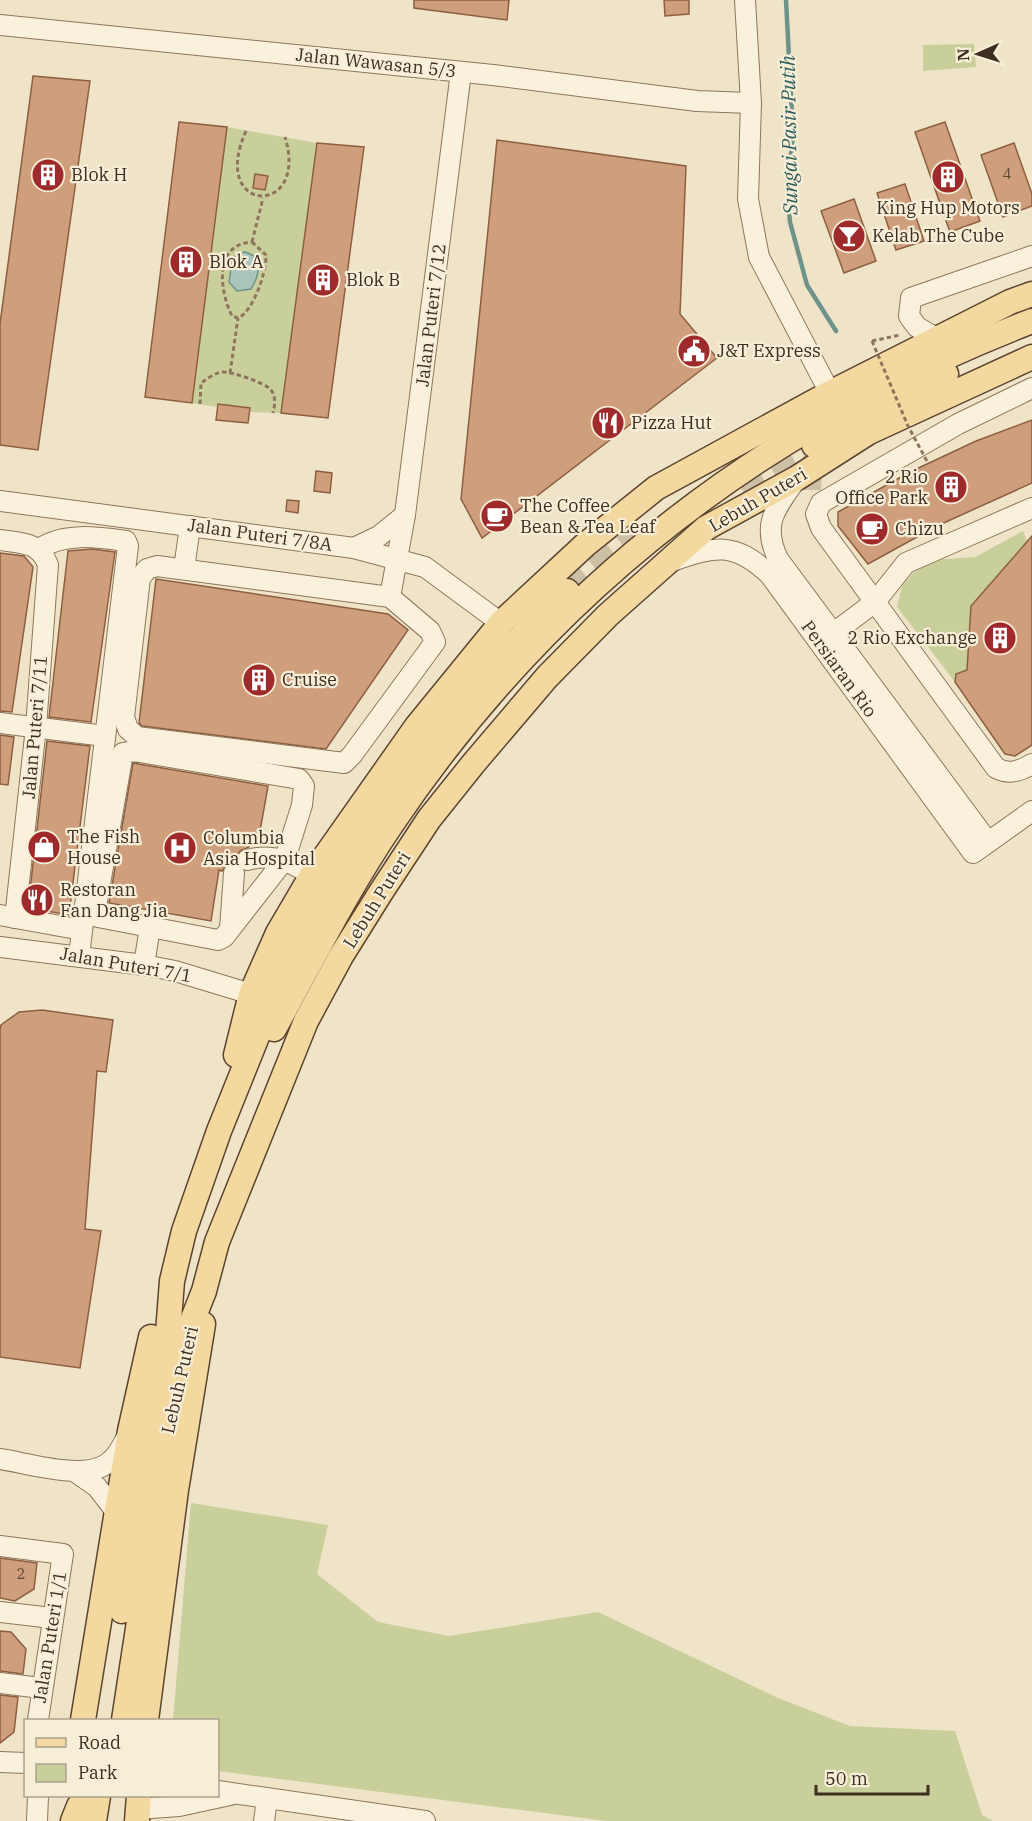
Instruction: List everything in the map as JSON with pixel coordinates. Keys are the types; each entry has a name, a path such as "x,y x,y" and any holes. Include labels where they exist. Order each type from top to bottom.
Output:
{"main road":[{"path":"219,1131 344,900 385,834 437,762 498,688 602,580 729,478 834,401 938,339 1010,302 1032,294"},
{"path":"219,1131 251,993 278,933 312,874 417,726 501,623 611,522 656,488 899,369 1032,310"},
{"path":"834,401 887,384 1032,321"},
{"name":"Lebuh Puteri","path":"814,445 1032,328"},
{"name":"Lebuh Puteri","path":"108,1719 150,1478 187,1334 204,1291 217,1242 306,1021 341,956 429,819 540,686 608,615 706,528 797,478 869,432 1032,357"},
{"path":"219,1131 287,962 329,885 374,816 429,742 496,663 567,591"},
{"name":"Lebuh Puteri","path":"124,1719 172,1281 184,1231 219,1131"},
{"path":"83,1719 130,1431 152,1333 172,1281"},
{"path":"146,1719 176,1490 202,1338 204,1291"},
{"path":"94,1821 98,1797"},
{"path":"111,1821 114,1797"}],"street":[{"path":"746,0 751,103 748,199 759,257 834,401"},
{"name":"Jalan Wawasan 5/3","path":"0,25 461,72 697,101 751,103"},
{"name":"Jalan Puteri 7/12","path":"390,597 405,514 461,72"},
{"path":"938,339 917,327 909,316 911,298 1032,256"},
{"path":"1032,388 958,424 821,503 816,514 821,528 996,768 1004,772 1014,772 1032,764"},
{"name":"Persiaran Rio","path":"797,478 774,511 770,526 771,544 826,639"},
{"name":"Jalan Puteri 7/8A","path":"0,501 354,548 398,558 425,567 501,623"},
{"path":"826,639 874,602 906,563 1032,508"},
{"path":"354,548 379,536 405,514 413,550 425,567"},
{"path":"184,569 190,526"},
{"path":"0,540 34,546 66,537 126,542 128,546 79,956"},
{"name":"Jalan Puteri 7/11","path":"7,916 36,727 49,577 48,565 34,546"},
{"name":"Persiaran Rio","path":"670,562 709,549 741,552 770,574 826,639 980,848 1032,811"},
{"path":"157,566 184,569 390,597 430,630 435,642 344,763 137,736 128,729 124,717 140,578 147,569 157,566"},
{"path":"0,723 105,736"},
{"path":"134,751 159,754 299,778 304,786 304,792 285,859 230,929 218,940 150,927 98,917 95,912 123,753 134,751"},
{"path":"230,929 240,866 257,857 285,859 312,874"},
{"path":"7,916 82,930"},
{"path":"144,965 150,927"},
{"name":"Jalan Puteri 7/1","path":"0,947 144,965 175,971 251,993"},
{"path":"0,1459 75,1471 101,1467 117,1455 130,1431"},
{"path":"75,1471 97,1487 117,1513"},
{"name":"Jalan Puteri 1/1","path":"0,1546 63,1554 38,1719"},
{"path":"0,1612 52,1618"},
{"path":"0,1683 41,1688"},
{"path":"0,1762 24,1763"},
{"path":"224,1793 345,1816 425,1821"},
{"path":"37,1821 38,1797"},
{"path":"138,1808 171,1814 214,1797"},
{"path":"264,1821 267,1800"}],"path":[{"path":"246,131 236,162 237,176 255,196 263,198 272,196 284,182 290,158 285,137"},
{"path":"252,242 263,198"},
{"path":"252,242 266,255 266,266 249,309 245,315 238,318 232,316 228,308 223,282 225,259 232,248 240,243 252,242"},
{"path":"231,372 238,318"},
{"path":"904,334 872,341 908,426 928,463"},
{"path":"200,404 201,383 220,372 231,372 264,384 272,390 273,413"}],"green space":[{"path":"974,44 976,67 923,71 923,45"},
{"path":"227,127 317,143 281,413 249,412 192,403"},
{"path":"1023,531 1027,541 971,606 967,670 956,674 955,682 897,607 902,586 915,571 930,560 975,557"},
{"path":"191,1503 328,1525 317,1574 378,1622 449,1636 598,1612 778,1698 850,1726 955,1731 982,1815 993,1821 606,1821 219,1771 219,1719 173,1719"}],"water":[{"path":"244,252 251,254 258,262 258,273 251,289 237,291 229,282 233,257"}],"building":[{"path":"414,0 509,0 507,20 414,8"},
{"path":"664,0 689,0 689,14 665,16"},
{"path":"33,76 90,81 38,450 0,445 0,324"},
{"name":"Blok A","path":"179,122 227,127 192,403 145,397"},
{"name":"King Hup Motors","path":"945,122 980,221 950,232 915,132"},
{"path":"497,140 686,166 680,314 717,358 482,538 461,499"},
{"name":"Blok B","path":"317,143 364,147 328,418 281,413"},
{"path":"1014,143 1032,194 1032,206 1003,217 981,155"},
{"path":"255,174 268,176 265,190 253,188"},
{"path":"905,184 924,241 896,250 877,193"},
{"name":"Kelab The Cube","path":"854,199 876,261 844,273 821,211"},
{"path":"218,404 250,408 248,423 216,420"},
{"name":"2 Rio Office Park","path":"1032,420 1032,483 937,526 868,564 838,526 838,512 910,472 976,441"},
{"path":"316,471 332,473 330,493 314,491"},
{"path":"287,500 299,501 298,513 286,511"},
{"name":"2 Rio Exchange","path":"1032,536 1032,745 1015,756 1005,754 955,682 956,674 967,670 971,606"},
{"path":"92,549 115,552 91,722 49,717 68,551"},
{"path":"0,553 24,556 33,567 12,712 0,711"},
{"name":"Cruise","path":"156,579 388,614 408,630 326,749 142,726 139,723"},
{"path":"0,735 14,737 8,785 0,784"},
{"path":"47,741 90,746 69,915 28,908"},
{"name":"Columbia Asia Hospital","path":"133,763 268,786 259,837 251,836 249,847 240,851 235,861 228,863 222,871 219,870 211,921 109,903"},
{"path":"42,1010 113,1020 106,1072 97,1071 85,1229 101,1231 80,1368 0,1357 0,1031 1,1025 19,1012"},
{"path":"0,1558 37,1563 34,1589 15,1601 0,1598"},
{"path":"0,1631 11,1632 26,1649 23,1674 0,1671"},
{"path":"0,1695 18,1697 14,1732 0,1743"}],"waterway":[{"name":"Sungai Pasir Putih","path":"786,0 793,135 787,190 790,222 807,285 836,331"}],"tunnel":[{"path":"739,484 814,445"},
{"path":"811,490 813,456"},
{"path":"567,591 629,543 645,535"}],"place":[{"name":"Blok H","path":"48,175"},
{"name":"King Hup Motors","path":"948,177"},
{"name":"Kelab The Cube","path":"849,236"},
{"name":"Blok A","path":"186,262"},
{"name":"Blok B","path":"323,280"},
{"name":"J&T Express","path":"694,351"},
{"name":"Pizza Hut","path":"608,423"},
{"name":"2 Rio Office Park","path":"951,487"},
{"name":"The Coffee Bean & Tea Leaf","path":"497,516"},
{"name":"Chizu","path":"872,529"},
{"name":"2 Rio Exchange","path":"1000,638"},
{"name":"Cruise","path":"259,680"},
{"name":"The Fish House","path":"44,847"},
{"name":"Columbia Asia Hospital","path":"180,848"},
{"name":"Restoran Fan Dang Jia","path":"37,900"}]}
